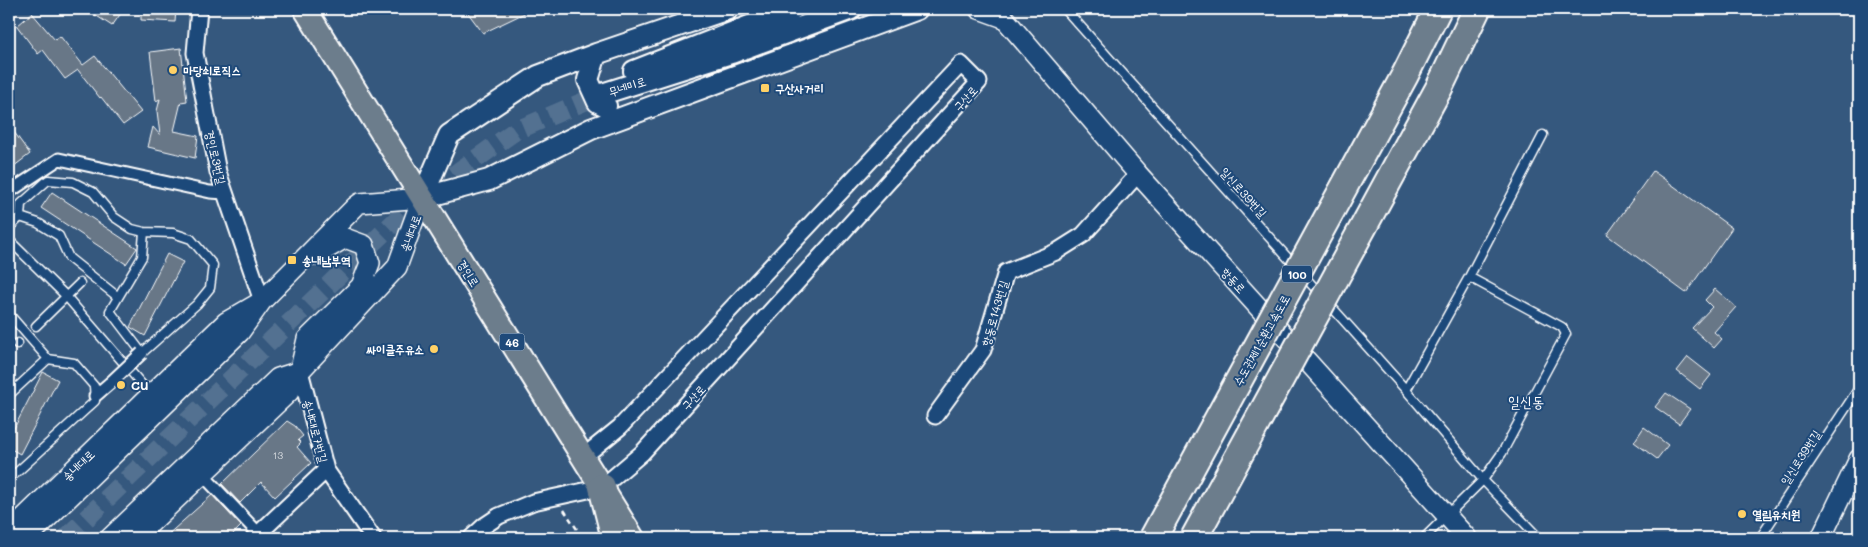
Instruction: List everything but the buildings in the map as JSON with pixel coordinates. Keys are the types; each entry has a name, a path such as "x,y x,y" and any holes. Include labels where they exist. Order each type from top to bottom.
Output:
{"highway":[{"name":"수도권제1순환고속도로","path":"1153,538 1405,75 1438,9"},
{"name":"100","path":"1194,538 1439,88 1476,9"},
{"path":"602,487 615,538"}],"main road":[{"name":"경인로","path":"305,9 633,538"},
{"path":"422,198 449,135 538,76 728,9"},
{"name":"무네미로","path":"793,9 629,73 602,94 731,53 850,9"},
{"path":"422,198 489,180 591,129 917,9"},
{"path":"596,54 588,80 598,102 610,109 634,113"}],"street":[{"name":"경인로3번길","path":"199,9 195,53 218,172 262,301"},
{"name":"항동로","path":"979,9 1005,14 1138,174 1467,538"},
{"name":"구산로","path":"583,457 620,427 962,64 980,82 642,452 602,487"},
{"path":"9,192 59,159 210,192 225,193"},
{"name":"항동로143번길","path":"935,416 983,350 1006,272 1056,252 1083,235 1138,174"},
{"name":"송내대로","path":"27,538 240,332 262,301 360,203 422,198 397,267 300,371 289,392 135,538"},
{"path":"262,301 279,296 325,250 345,238 364,245 370,263 361,286 307,339 300,371"},
{"name":"송내대로","path":"9,532 226,322 262,301"},
{"path":"95,396 142,353"},
{"name":"송내대로","path":"110,538 278,378 300,371"},
{"name":"송내대로7번길","path":"300,371 326,470 373,538"},
{"path":"1821,538 1859,459"},
{"path":"202,474 259,537 326,470"},
{"path":"1836,505 1859,483"},
{"path":"471,538 499,516 533,502 602,487"}],"lane":[{"name":"일신로39번길","path":"1065,9 1406,390 1483,480 1539,538"},
{"path":"1406,390 1469,276 1543,135"},
{"path":"9,228 20,217 21,204 48,180 73,182 93,192 114,217 132,229 144,232 173,233 191,240 213,266 210,288 197,304 142,353 110,311 142,257 144,232"},
{"path":"20,217 38,223 58,236 69,258 118,297"},
{"path":"9,240 66,296 151,395"},
{"path":"1424,538 1483,480 1502,453 1566,334 1562,327 1469,276"},
{"path":"36,326 80,283"},
{"path":"9,314 48,359 74,363 94,386 95,396 95,401 16,474 9,472"},
{"path":"9,395 48,359"},
{"name":"일신로39번길","path":"1760,538 1859,388"}],"path":[{"path":"556,497 583,538"}],"tunnel":[{"path":"66,538 412,205 515,131 602,94"}],"place":[{"name":"마당쇠로직스","path":"173,70"},
{"name":"구산사거리","path":"765,88"},
{"name":"송내남부역","path":"292,260"},
{"name":"싸이클주유소","path":"434,349"},
{"name":"CU","path":"121,385"},
{"name":"열림유치원","path":"1742,514"}],"district":[{"name":"일신동","path":"1526,401"}]}
